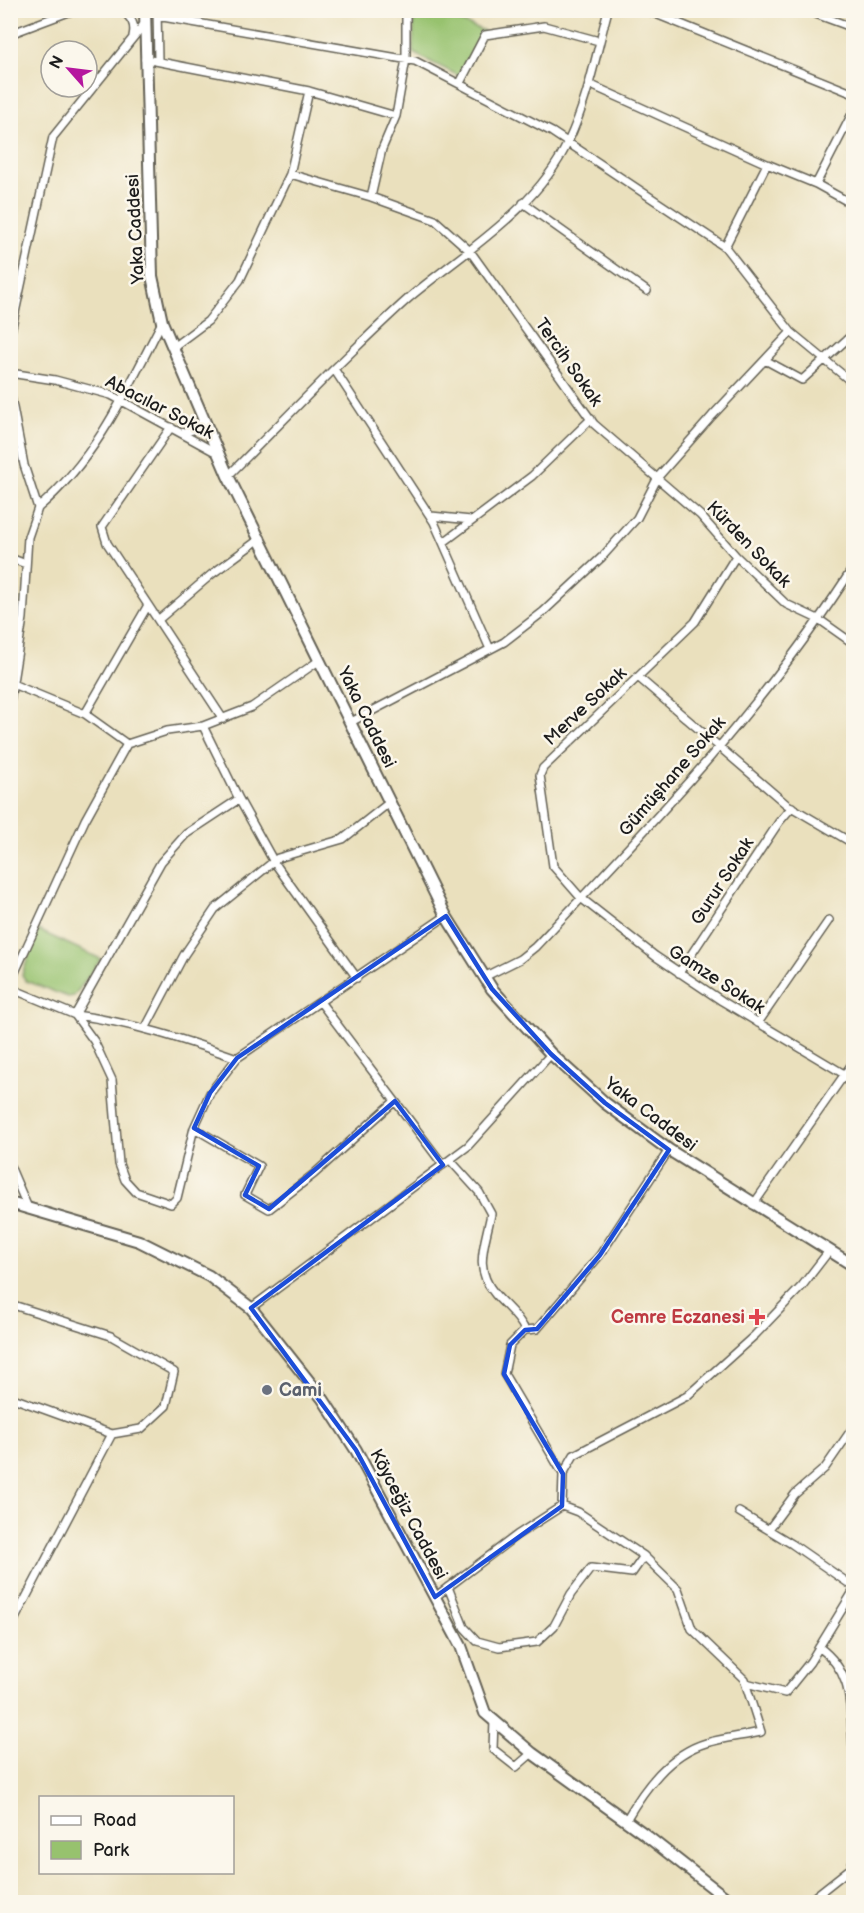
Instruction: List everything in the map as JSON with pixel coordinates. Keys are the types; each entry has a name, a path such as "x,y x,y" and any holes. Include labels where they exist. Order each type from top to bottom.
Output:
{"street":[{"path":"10,34 74,10"},
{"path":"122,10 131,17 135,28 132,41"},
{"name":"Yaka Caddesi","path":"144,10 152,276 162,322 223,459 228,476 261,538 446,916 484,977 551,1054 605,1103 669,1150 753,1205 854,1266"},
{"path":"371,196 382,149 396,116 406,59 406,10"},
{"path":"228,476 334,369 410,298 470,251 523,203 552,170 568,141 589,84 608,10"},
{"path":"646,10 854,94"},
{"path":"805,10 854,28"},
{"path":"158,61 157,13 406,59 460,84 568,141 725,247 791,332 854,384"},
{"path":"10,336 53,137 145,23"},
{"path":"460,84 485,35 544,26 599,41"},
{"path":"145,59 309,91 396,116"},
{"path":"589,84 816,184 854,205"},
{"path":"173,347 208,321 240,280 290,174 309,91"},
{"path":"816,184 854,110"},
{"path":"725,247 767,164"},
{"name":"Tercih Sokak","path":"290,174 371,196 435,220 470,251 591,419 658,477"},
{"path":"523,203 647,291"},
{"path":"10,701 15,685 28,537 38,508 79,469 102,436 162,322"},
{"path":"351,722 504,642 543,612 602,557 637,518 658,477 791,332"},
{"path":"765,360 802,380 854,333"},
{"path":"334,369 431,516 490,649"},
{"name":"Abacılar Sokak","path":"10,373 92,388 181,432 223,459"},
{"path":"10,392 24,465 38,508"},
{"path":"181,432 197,429 204,418"},
{"path":"444,542 532,476 591,419"},
{"path":"171,427 102,527 107,543 223,719"},
{"name":"Kürden Sokak","path":"658,477 700,515 736,556 786,604 820,620 854,644"},
{"path":"431,516 471,520"},
{"path":"158,620 212,573 261,538"},
{"name":"Merve Sokak","path":"581,898 553,866 540,775 552,758 695,622 736,556"},
{"path":"10,558 26,564"},
{"name":"Gümüşhane Sokak","path":"484,977 527,953 649,827 719,746 820,620 854,566"},
{"path":"85,714 148,605"},
{"path":"10,983 85,820 127,744 166,731 203,726 252,707 320,660"},
{"path":"638,677 792,807 854,844"},
{"path":"15,685 85,714 127,744"},
{"path":"203,726 239,799 274,862 357,978"},
{"path":"75,1014 161,862 186,834 239,799"},
{"path":"145,1029 184,955 215,909 274,862 323,843 343,839 390,802"},
{"name":"Gurur Sokak","path":"679,973 778,822 792,807"},
{"name":"Gamze Sokak","path":"581,898 679,973 854,1080"},
{"path":"75,1014 94,1041 112,1080 119,1164 125,1180 136,1191 171,1204 177,1198 194,1128 210,1093 237,1058 446,916"},
{"path":"758,1023 829,920"},
{"path":"10,988 75,1014 103,1018 145,1029 237,1058"},
{"path":"321,1003 443,1165"},
{"path":"251,1308 468,1146 551,1054"},
{"path":"753,1205 854,1061"},
{"path":"194,1128 259,1166 245,1195 269,1209 314,1174 395,1101"},
{"path":"563,1474 504,1374 510,1345 525,1330 537,1329 600,1255 669,1150"},
{"path":"450,1160 479,1192 491,1214 482,1257 482,1274 495,1294 518,1317 525,1330"},
{"path":"10,1166 27,1208"},
{"name":"Köyceğiz Caddesi","path":"10,1203 139,1241 209,1276 251,1308 323,1399 356,1450 461,1646 485,1713 532,1753 626,1820 731,1902"},
{"path":"562,1506 563,1474 574,1455 687,1396 721,1368 802,1286 830,1251"},
{"path":"10,1304 111,1336 174,1372 166,1406 141,1429 112,1434 10,1397"},
{"path":"769,1529 795,1494 825,1468 854,1426"},
{"path":"10,1628 112,1434"},
{"path":"562,1506 578,1512 644,1556 678,1589 692,1629 744,1679 761,1732 704,1743 674,1760 644,1790 626,1820"},
{"path":"435,1597 517,1535 562,1506"},
{"path":"739,1512 769,1529 854,1589 819,1647 785,1693 746,1683"},
{"path":"448,1587 464,1627 477,1641 499,1647 537,1642 554,1626 571,1594 591,1568 632,1573 644,1556"},
{"path":"819,1647 835,1659 847,1679 854,1756"},
{"path":"494,1721 493,1749 516,1767 532,1753"},
{"path":"808,1902 850,1868 854,1856"}],"highlighted area":[{"path":"446,916 492,989 551,1054 605,1103 669,1150 600,1255 537,1329 525,1330 510,1345 504,1374 563,1474 562,1506 435,1597 356,1450 251,1308 443,1165 395,1101 269,1209 245,1195 259,1166 194,1128 210,1093 237,1058"}],"green space":[{"path":"414,11 434,11 484,31 459,76 413,53"},
{"path":"38,930 101,959 74,996 68,997 26,981 22,975"}],"place":[{"name":"Cemre Eczanesi","path":"757,1317"},
{"name":"Cami","path":"267,1390"}]}
